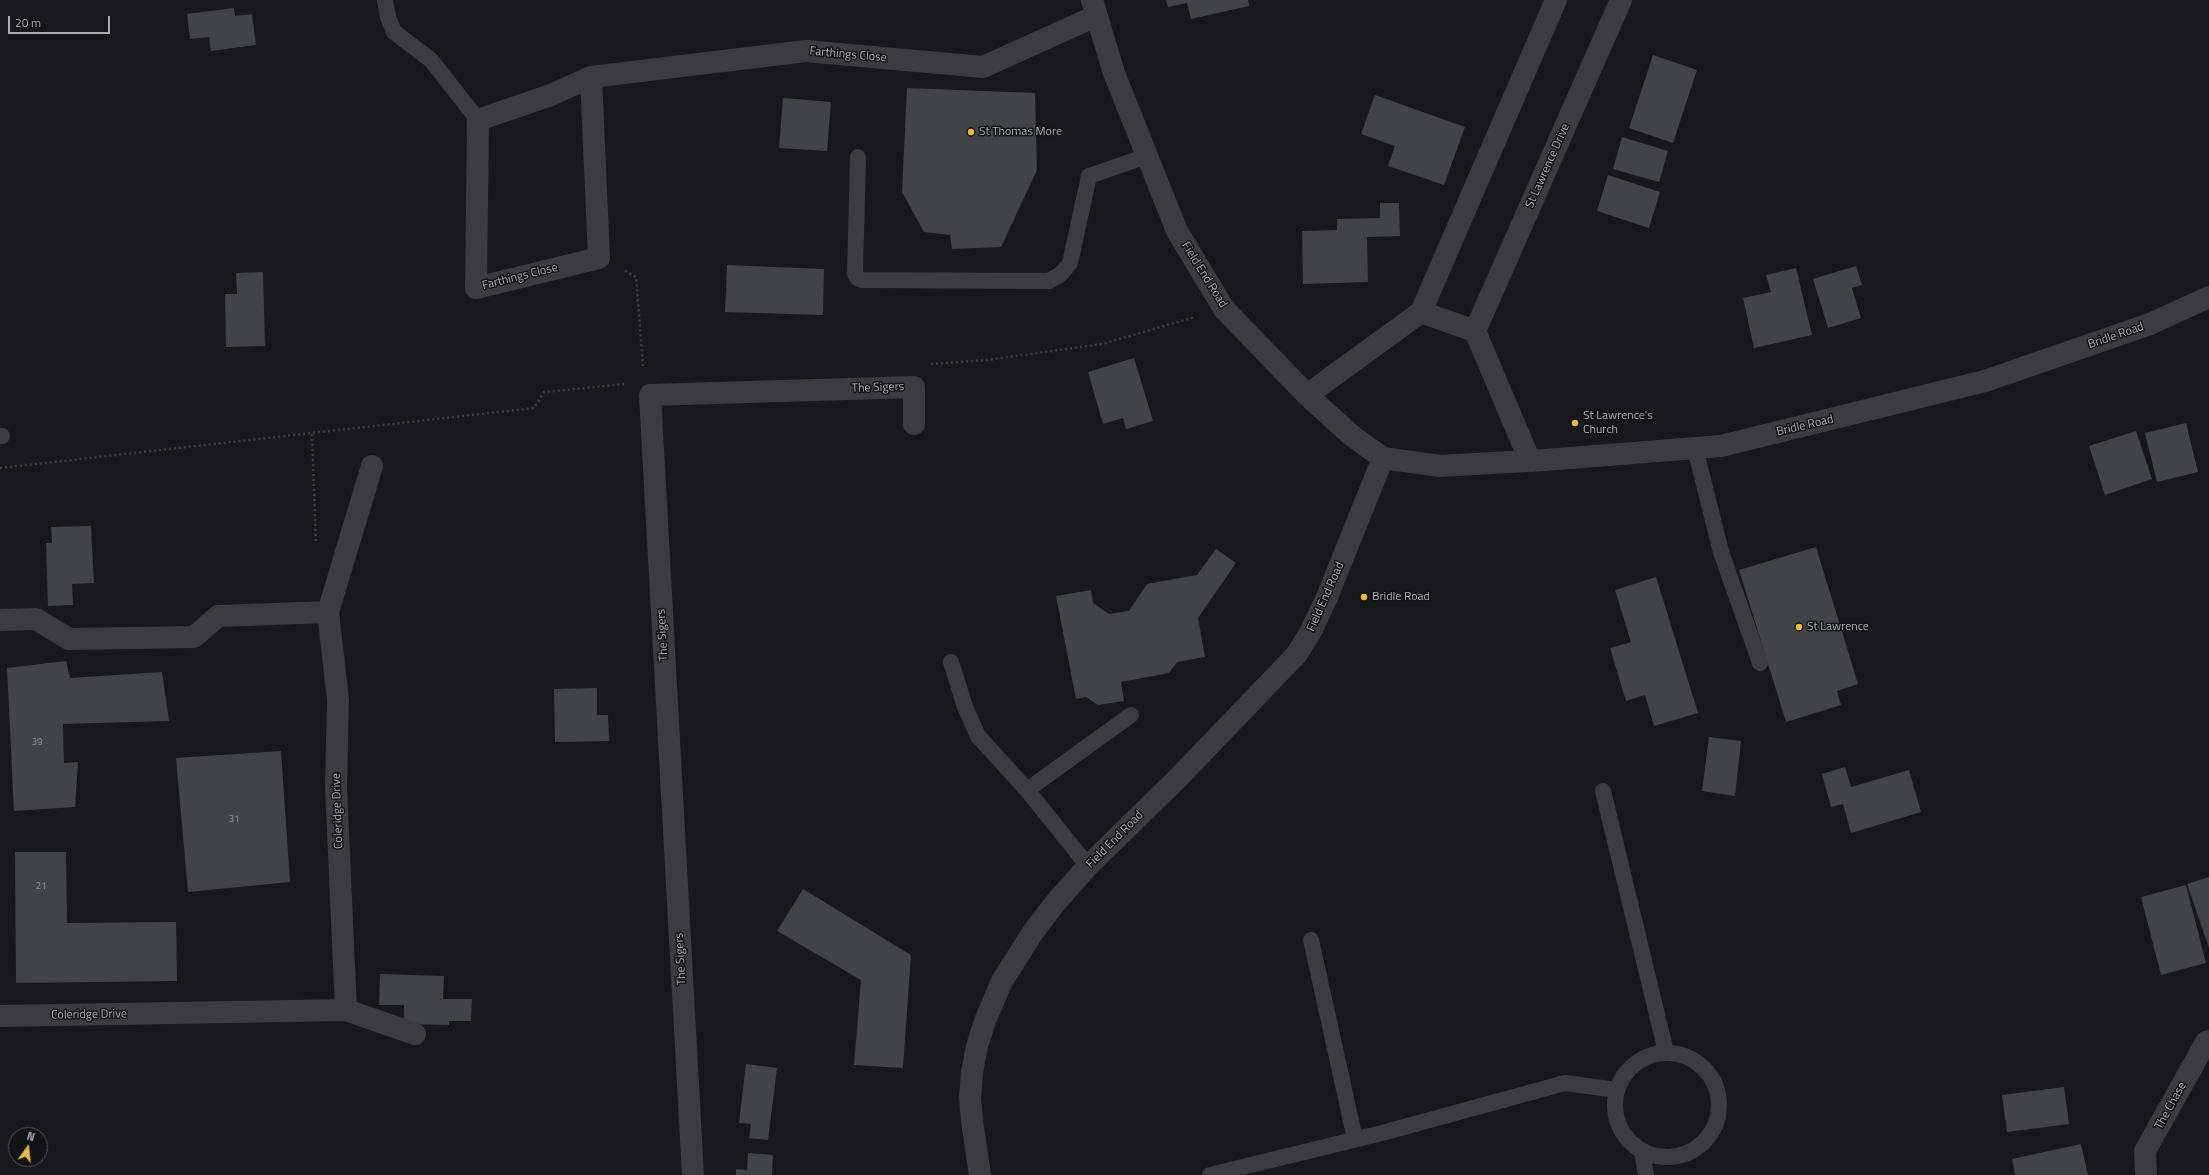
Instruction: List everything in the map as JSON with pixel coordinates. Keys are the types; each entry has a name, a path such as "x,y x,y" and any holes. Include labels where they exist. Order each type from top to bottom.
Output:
{"street":[{"path":"1307,394 1421,312 1556,0"},
{"name":"St Lawrence Drive","path":"1475,331 1621,0"},
{"name":"Farthings Close","path":"600,258 476,288 478,120 551,95 591,77 806,51 983,67 1094,8"},
{"name":"Field End Road","path":"980,1175 970,1098 977,1046 985,1021 1002,981 1014,960 1056,902 1088,866 1178,778 1297,654 1314,624 1347,549 1383,458 1351,435 1307,394 1224,309 1177,232 1114,73 1094,8"},
{"path":"591,77 600,258"},
{"name":"Bridle Road","path":"1383,458 1440,466 1530,461 1721,446 1985,381 2150,324 2209,297"},
{"path":"1421,312 1475,331 1530,461"},
{"name":"The Sigers","path":"693,1175 647,388 914,387 914,424"},
{"name":"Coleridge Drive","path":"346,1010 336,787 338,700 328,612 372,466"},
{"path":"0,620 36,619 69,638 194,637 218,616 328,612"},
{"name":"Coleridge Drive","path":"0,1016 346,1010 415,1034"},
{"name":"The Chase","path":"2146,1175 2145,1151 2206,1042 2209,1041"}],"lane":[{"path":"385,0 388,17 394,32 431,60 478,120"},
{"path":"858,157 855,273 857,278 862,280 1049,281 1061,274 1070,263 1089,176 1147,156"},
{"path":"1695,448 1721,552 1760,663"},
{"path":"951,662 964,707 978,736 1027,790 1088,866"},
{"path":"1027,790 1131,715"},
{"path":"1603,791 1666,1052"},
{"path":"1311,940 1355,1139"},
{"path":"1666,1052 1685,1056 1702,1065 1714,1080 1719,1098 1718,1118 1710,1135 1697,1148 1680,1155 1660,1156 1642,1151 1628,1139 1619,1125 1615,1108 1617,1090 1628,1071 1645,1057 1666,1052"},
{"path":"1210,1175 1227,1173 1565,1084 1617,1090"},
{"path":"1642,1151 1646,1175"}],"path":[{"path":"0,468 534,408 544,392 647,388 636,277 600,258"},
{"path":"925,364 987,360 1102,344 1224,309"},
{"path":"312,434 317,550"}],"building":[{"path":"1166,0 1248,0 1249,6 1191,19 1187,3 1168,7"},
{"path":"234,8 235,16 252,14 256,45 211,51 209,37 190,39 187,14"},
{"path":"1653,55 1697,70 1673,143 1629,128"},
{"name":"St Thomas More","path":"907,88 1035,93 1037,170 1001,247 952,249 950,235 924,232 902,192"},
{"path":"1375,95 1465,127 1444,185 1388,166 1395,146 1361,134"},
{"path":"783,98 831,102 827,151 779,148"},
{"path":"1622,137 1668,151 1659,182 1613,169"},
{"path":"1608,175 1660,192 1649,228 1597,211"},
{"path":"1380,203 1399,203 1400,236 1367,237 1368,282 1303,284 1302,231 1337,230 1337,219 1380,218"},
{"path":"727,265 824,269 823,315 725,312"},
{"path":"1856,266 1862,285 1852,288 1861,318 1828,328 1813,279"},
{"path":"1796,268 1812,335 1754,348 1743,298 1771,292 1766,275"},
{"path":"263,272 265,346 226,347 225,294 237,294 236,273"},
{"path":"1134,358 1153,421 1126,429 1123,418 1103,424 1088,372"},
{"path":"2186,423 2198,472 2157,482 2145,433"},
{"path":"2136,431 2152,479 2105,495 2089,446"},
{"path":"91,526 94,583 72,584 73,605 48,606 46,543 52,543 51,527"},
{"name":"St Lawrence","path":"1816,547 1858,684 1837,691 1841,705 1786,722 1739,570"},
{"path":"1216,549 1236,563 1198,618 1205,657 1177,662 1169,673 1121,682 1124,701 1098,705 1086,697 1076,699 1056,596 1091,590 1093,603 1109,614 1129,611 1147,584 1197,575"},
{"path":"1656,577 1698,713 1654,726 1645,695 1626,701 1610,648 1631,642 1615,590"},
{"path":"66,661 70,678 162,672 169,721 63,724 64,763 78,762 75,807 14,811 7,668"},
{"path":"597,688 597,715 608,715 609,741 555,742 554,689"},
{"path":"1709,737 1741,741 1735,796 1702,791"},
{"path":"281,751 290,882 188,892 176,758"},
{"path":"1845,767 1851,787 1909,770 1921,812 1851,833 1843,804 1831,807 1822,774"},
{"path":"15,852 66,852 67,923 176,922 177,981 16,983"},
{"path":"2209,877 2209,948 2187,884"},
{"path":"2186,885 2206,963 2161,975 2141,897"},
{"path":"803,889 911,955 903,1068 854,1065 861,980 777,931"},
{"path":"380,974 444,976 443,999 472,999 471,1021 449,1021 449,1025 404,1024 404,1005 379,1005"},
{"path":"746,1064 777,1068 768,1140 749,1138 751,1124 739,1123"},
{"path":"2064,1087 2069,1124 2007,1132 2002,1095"},
{"path":"2081,1144 2088,1175 2015,1175 2012,1159"},
{"path":"748,1153 773,1155 772,1175 736,1175 736,1169 747,1170"}],"place":[{"name":"St Thomas More","path":"971,132"},
{"name":"St Lawrence's Church","path":"1575,423"},
{"name":"Bridle Road","path":"1364,597"},
{"name":"St Lawrence","path":"1799,627"}]}
